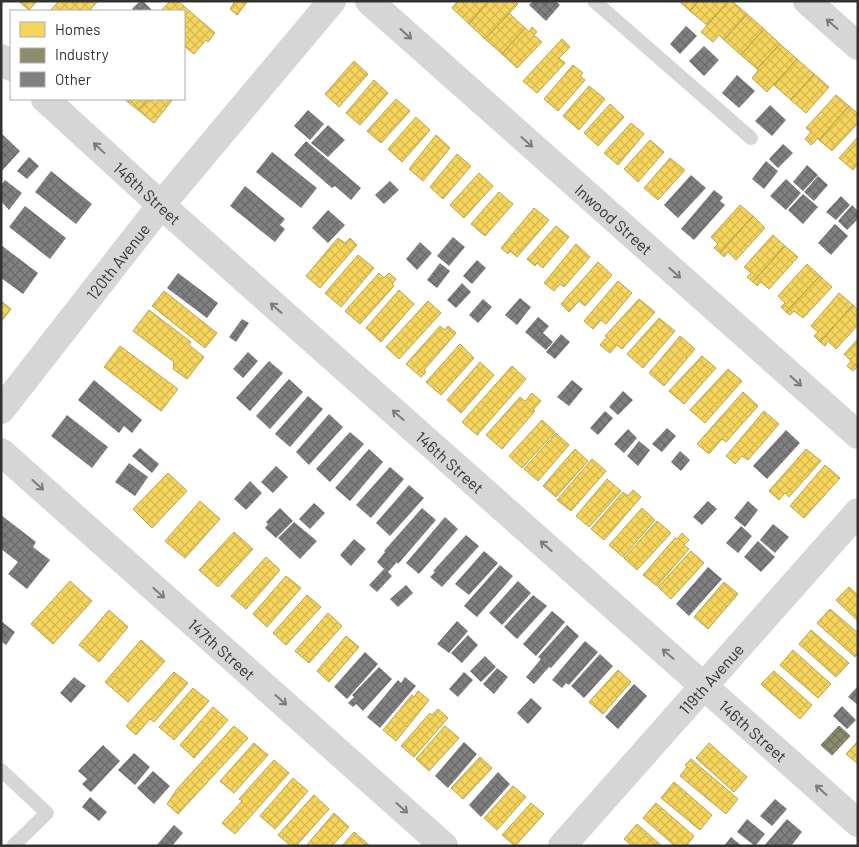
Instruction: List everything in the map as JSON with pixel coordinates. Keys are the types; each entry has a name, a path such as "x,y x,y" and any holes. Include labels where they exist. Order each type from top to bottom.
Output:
{"street":[{"name":"120th Avenue","path":"1,410 161,205 332,1"},
{"name":"Inwood Street","path":"369,1 858,435"},
{"path":"807,1 858,46"},
{"name":"146th Street","path":"46,100 161,205 858,822"},
{"name":"147th Street","path":"1,452 444,846"},
{"name":"119th Avenue","path":"562,846 858,512"}],"lane":[{"path":"594,1 751,138"},
{"path":"1,770 47,813 13,846"}],"building: Homes":[{"path":"18,1 37,1 29,10"},
{"path":"59,1 98,1 90,10 51,10"},
{"path":"170,1 178,1 215,33 194,54 185,47 185,10 162,10"},
{"path":"232,1 248,1 237,15 230,9 234,3"},
{"path":"458,1 489,1 469,24 452,8"},
{"path":"489,1 515,1 518,4 485,39 469,24"},
{"path":"679,1 698,1 690,11"},
{"path":"698,1 729,1 707,25 690,11"},
{"path":"729,1 732,1 747,14 724,40 719,35 713,42 701,32"},
{"path":"509,13 525,28 502,54 485,39"},
{"path":"747,14 764,29 741,55 724,40"},
{"path":"532,27 537,32 534,35 542,42 517,68 502,54 525,28 529,32"},
{"path":"764,29 780,44 757,69 741,55"},
{"path":"562,39 570,47 559,58 565,63 537,93 523,81"},
{"path":"780,44 797,59 767,92 752,78 758,71 757,69"},
{"path":"797,59 814,74 791,100 774,85"},
{"path":"354,61 368,74 339,107 325,94"},
{"path":"573,65 583,73 580,76 585,80 558,111 544,99"},
{"path":"814,74 829,87 806,113 791,100"},
{"path":"374,80 388,93 360,125 346,113"},
{"path":"589,86 605,99 579,130 563,116"},
{"path":"836,95 849,106 819,140 818,138 811,145 805,139 811,132 806,128"},
{"path":"396,99 410,111 381,143 367,131"},
{"path":"125,100 147,100 138,110"},
{"path":"147,100 172,100 154,123 138,110"},
{"path":"610,104 624,117 598,146 584,133"},
{"path":"849,106 858,114 858,123 832,151 819,140"},
{"path":"416,117 430,130 402,162 388,149"},
{"path":"631,123 644,134 618,165 604,153"},
{"path":"436,135 450,148 423,181 409,169"},
{"path":"858,137 858,164 853,170 839,158"},
{"path":"650,140 664,152 638,182 624,169"},
{"path":"457,154 471,166 443,199 430,187"},
{"path":"670,158 685,170 658,200 644,188"},
{"path":"479,173 493,186 464,218 450,205"},
{"path":"499,192 513,204 485,236 471,224"},
{"path":"740,205 753,216 720,253 714,248 718,244 711,237"},
{"path":"534,208 549,220 517,257 510,251 508,254 501,248"},
{"path":"753,216 765,228 736,260 728,252 724,257 720,253"},
{"path":"556,226 569,237 543,268 537,263 535,266 527,259"},
{"path":"773,235 785,246 753,282 747,277 751,273 744,267"},
{"path":"338,238 345,243 350,238 357,245 320,288 306,276"},
{"path":"576,244 590,257 564,287 560,284 554,291 544,283"},
{"path":"785,246 798,257 769,289 761,282 757,286 753,282"},
{"path":"358,255 374,268 341,307 325,293"},
{"path":"598,262 612,275 585,306 579,301 569,312 561,304"},
{"path":"807,264 820,276 786,312 781,307 785,303 778,296"},
{"path":"379,273 384,278 389,273 396,279 392,284 394,286 360,324 345,311"},
{"path":"820,276 832,287 803,318 794,311 790,315 786,312"},
{"path":"618,281 632,293 606,324 601,320 593,329 584,321"},
{"path":"399,290 414,304 381,342 366,328"},
{"path":"164,291 217,333 205,348 152,306"},
{"path":"839,293 853,305 820,342 814,336 818,332 811,326"},
{"path":"639,299 655,312 622,349 617,345 610,353 600,345 607,337 605,336"},
{"path":"1,301 11,309 1,322"},
{"path":"428,301 441,313 399,359 386,347"},
{"path":"853,305 858,310 858,325 836,349 828,341 825,346 820,342"},
{"path":"149,310 191,342 189,345 204,357 187,379 173,369 174,362 133,331"},
{"path":"659,318 675,331 643,368 627,354"},
{"path":"440,326 445,330 448,326 456,333 424,370 426,372 421,377 406,364"},
{"path":"680,336 695,349 664,386 649,373"},
{"path":"858,339 858,366 853,371 847,366 851,361 844,354"},
{"path":"460,344 474,358 441,395 426,382"},
{"path":"120,346 178,389 161,411 104,367"},
{"path":"702,356 716,368 684,404 669,391"},
{"path":"480,362 494,375 461,413 447,400"},
{"path":"512,366 526,379 477,435 462,422"},
{"path":"728,369 742,381 705,423 690,410"},
{"path":"743,392 758,406 726,442 722,439 709,454 697,444"},
{"path":"532,393 541,401 533,410 535,411 502,449 486,435 520,397 525,401"},
{"path":"764,411 779,424 748,460 742,456 735,464 726,456"},
{"path":"542,420 555,432 522,468 509,456"},
{"path":"556,433 569,445 538,481 524,469"},
{"path":"575,449 588,461 556,497 543,486"},
{"path":"806,449 821,461 789,497 785,493 779,500 769,491"},
{"path":"592,459 606,471 571,511 557,500"},
{"path":"825,465 840,478 804,518 790,506"},
{"path":"168,473 187,491 152,528 133,509"},
{"path":"607,479 621,491 589,527 576,516"},
{"path":"633,490 641,497 604,540 591,529 623,492 628,496"},
{"path":"200,501 220,519 185,558 165,541"},
{"path":"642,508 655,520 623,557 609,545"},
{"path":"657,521 671,533 637,570 624,558"},
{"path":"234,532 253,549 218,587 199,570"},
{"path":"682,533 689,540 684,545 689,549 657,586 643,575 675,538 677,539"},
{"path":"691,551 704,563 671,599 658,587"},
{"path":"266,557 280,570 246,609 231,596"},
{"path":"286,576 301,588 267,627 253,614"},
{"path":"70,581 92,601 53,644 31,624"},
{"path":"724,582 738,594 708,629 694,617"},
{"path":"849,587 858,595 858,621 836,600"},
{"path":"307,595 321,607 286,645 273,633"},
{"path":"830,609 858,633 858,653 855,657 817,623"},
{"path":"109,610 128,627 99,662 79,645"},
{"path":"328,613 342,626 309,663 295,651"},
{"path":"811,630 849,663 836,677 799,644"},
{"path":"346,636 359,647 329,682 317,671"},
{"path":"141,640 165,661 128,702 105,682"},
{"path":"793,650 831,684 818,698 780,665"},
{"path":"618,670 631,682 603,714 589,702"},
{"path":"774,671 812,705 800,719 761,684"},
{"path":"174,672 188,683 154,722 150,719 136,735 126,726"},
{"path":"193,688 209,701 174,740 159,727"},
{"path":"418,691 429,700 396,741 383,730 412,695 414,697"},
{"path":"213,707 228,720 194,758 180,745"},
{"path":"438,709 448,718 414,757 401,746 430,713 432,715"},
{"path":"234,726 248,738 178,814 167,804 177,789"},
{"path":"445,726 459,738 429,771 416,759"},
{"path":"858,741 858,764 846,754"},
{"path":"254,743 268,755 234,793 220,781"},
{"path":"709,743 747,777 734,792 696,758"},
{"path":"480,757 492,768 463,799 451,788"},
{"path":"691,759 738,799 726,814 680,776 687,767 685,765"},
{"path":"274,760 289,773 235,834 222,823 242,801 239,799"},
{"path":"293,778 308,791 275,829 260,816"},
{"path":"674,782 712,815 700,830 661,798"},
{"path":"513,786 526,797 497,830 484,818"},
{"path":"314,795 329,809 296,846 291,846 278,835"},
{"path":"531,803 544,814 515,846 502,835"},
{"path":"656,803 694,836 686,846 675,846 643,818"},
{"path":"334,813 349,827 332,846 306,846"},
{"path":"637,824 662,846 632,846 624,839"},
{"path":"354,832 369,845 342,846"}],"building: Industry":[{"path":"839,726 850,736 832,755 821,745"}],"building: Other":[{"path":"140,1 143,1 152,10 133,10"},
{"path":"533,1 556,1 560,5 546,21 529,5"},
{"path":"686,26 697,36 680,54 670,44"},
{"path":"704,46 719,60 704,76 689,61"},
{"path":"737,75 755,91 739,108 722,93"},
{"path":"770,105 786,120 772,136 755,121"},
{"path":"308,110 324,124 310,140 294,126"},
{"path":"328,125 345,140 328,157 311,143"},
{"path":"1,133 20,151 1,172"},
{"path":"306,141 361,188 351,200 335,186 332,188 294,155"},
{"path":"783,144 793,153 778,168 769,159"},
{"path":"272,152 317,188 301,208 256,172"},
{"path":"29,157 39,166 27,179 17,171"},
{"path":"766,161 778,171 764,189 752,179"},
{"path":"807,165 818,175 803,191 793,182"},
{"path":"51,171 92,204 76,224 35,192"},
{"path":"691,175 706,188 678,218 664,205"},
{"path":"818,176 828,185 814,201 804,192"},
{"path":"786,179 801,193 786,210 770,196"},
{"path":"5,180 22,193 9,210 1,201 1,185"},
{"path":"390,181 399,190 384,204 375,195"},
{"path":"245,186 285,219 280,225 285,229 275,242 230,206"},
{"path":"714,190 723,197 720,201 725,205 694,240 681,229"},
{"path":"803,194 818,207 803,224 788,210"},
{"path":"841,196 850,205 836,220 826,212"},
{"path":"852,205 858,211 858,219 847,230 838,221"},
{"path":"25,206 66,238 50,259 9,227"},
{"path":"328,210 345,225 328,243 312,228"},
{"path":"835,224 848,236 831,255 818,243"},
{"path":"453,237 465,247 449,266 437,256"},
{"path":"420,242 432,253 417,270 406,259"},
{"path":"1,245 38,273 23,294 1,278"},
{"path":"477,260 486,268 472,284 463,276"},
{"path":"440,263 450,271 437,288 427,280"},
{"path":"178,273 218,303 207,318 167,288"},
{"path":"462,283 471,292 456,308 447,300"},
{"path":"520,298 531,307 517,325 505,315"},
{"path":"483,299 492,307 478,323 469,315"},
{"path":"538,317 549,326 543,333 553,342 546,350 525,332"},
{"path":"242,319 249,323 236,342 229,337"},
{"path":"561,334 570,342 555,359 546,352"},
{"path":"248,352 258,361 243,378 233,369"},
{"path":"269,361 283,373 250,411 236,398"},
{"path":"289,379 303,392 270,429 256,416"},
{"path":"94,380 142,420 132,433 124,426 119,433 78,400"},
{"path":"572,380 583,389 569,406 557,397"},
{"path":"623,391 633,400 618,415 609,407"},
{"path":"308,396 323,409 290,447 275,434"},
{"path":"605,411 613,418 598,435 590,428"},
{"path":"329,414 343,427 309,465 296,452"},
{"path":"67,415 108,447 92,468 51,436"},
{"path":"667,428 676,436 662,452 652,444"},
{"path":"628,429 637,438 624,453 614,444"},
{"path":"786,430 800,443 767,479 753,466"},
{"path":"350,432 364,444 330,482 316,469"},
{"path":"639,441 650,450 638,466 627,456"},
{"path":"140,448 159,464 152,473 132,456"},
{"path":"369,449 383,462 350,501 335,488"},
{"path":"680,451 690,460 681,471 671,462"},
{"path":"129,463 148,477 135,496 115,482"},
{"path":"276,466 288,477 273,493 261,482"},
{"path":"390,467 404,479 371,518 356,505"},
{"path":"250,481 262,493 246,510 234,499"},
{"path":"409,485 424,498 390,536 376,523"},
{"path":"708,501 717,509 702,525 693,517"},
{"path":"748,501 758,510 745,527 734,518"},
{"path":"314,503 325,513 310,529 299,519"},
{"path":"280,508 293,521 276,538 265,528 268,524 266,522"},
{"path":"422,508 436,520 398,564 397,562 388,572 392,576 377,592 369,585 384,569 377,562 384,551"},
{"path":"1,515 36,542 33,547 50,560 27,589 8,574 18,562 1,549"},
{"path":"445,517 458,529 419,574 406,563"},
{"path":"294,522 317,541 300,559 278,538"},
{"path":"773,524 789,537 775,553 760,540"},
{"path":"741,526 752,536 738,553 726,543"},
{"path":"466,535 479,546 442,587 430,577 435,572 433,571"},
{"path":"354,539 366,549 351,566 340,555"},
{"path":"758,541 775,557 761,572 744,557"},
{"path":"484,551 498,563 469,595 455,584"},
{"path":"500,565 513,576 477,617 464,606"},
{"path":"708,567 722,579 689,616 676,604"},
{"path":"518,581 531,593 502,625 489,613"},
{"path":"406,585 413,593 398,607 390,599"},
{"path":"533,595 547,606 517,639 504,627"},
{"path":"552,611 565,622 536,656 523,644"},
{"path":"1,621 15,632 6,645 1,641"},
{"path":"457,621 468,631 449,653 437,644"},
{"path":"567,625 579,636 534,684 526,677 541,659 538,657"},
{"path":"468,635 478,645 462,663 451,653"},
{"path":"585,641 598,652 569,685 566,683 562,688 552,680"},
{"path":"365,652 378,664 347,699 334,687"},
{"path":"600,654 613,666 584,698 571,686"},
{"path":"485,656 496,667 481,682 470,671"},
{"path":"379,667 392,679 363,711 356,704 353,707 348,703 354,697 352,695"},
{"path":"497,668 508,677 494,694 483,684"},
{"path":"464,672 473,680 458,697 449,689"},
{"path":"74,677 86,686 71,703 60,693"},
{"path":"405,677 416,686 380,728 367,717 398,680 401,683"},
{"path":"634,684 647,696 618,729 605,717"},
{"path":"858,686 858,705 848,697"},
{"path":"531,698 542,708 528,724 517,713"},
{"path":"842,706 856,720 847,729 833,716"},
{"path":"464,742 477,754 448,788 435,776"},
{"path":"103,745 120,761 91,792 82,784 87,779 78,771"},
{"path":"134,753 150,767 135,785 118,770"},
{"path":"153,771 170,786 154,804 137,788"},
{"path":"498,772 510,784 481,817 469,805"},
{"path":"90,797 107,812 99,821 82,807"},
{"path":"775,799 787,809 772,826 760,816"},
{"path":"747,819 765,834 755,846 737,832"},
{"path":"787,819 802,832 791,846 764,846"},
{"path":"174,825 183,833 172,846 156,846"},
{"path":"731,837 742,846 724,846"}]}
